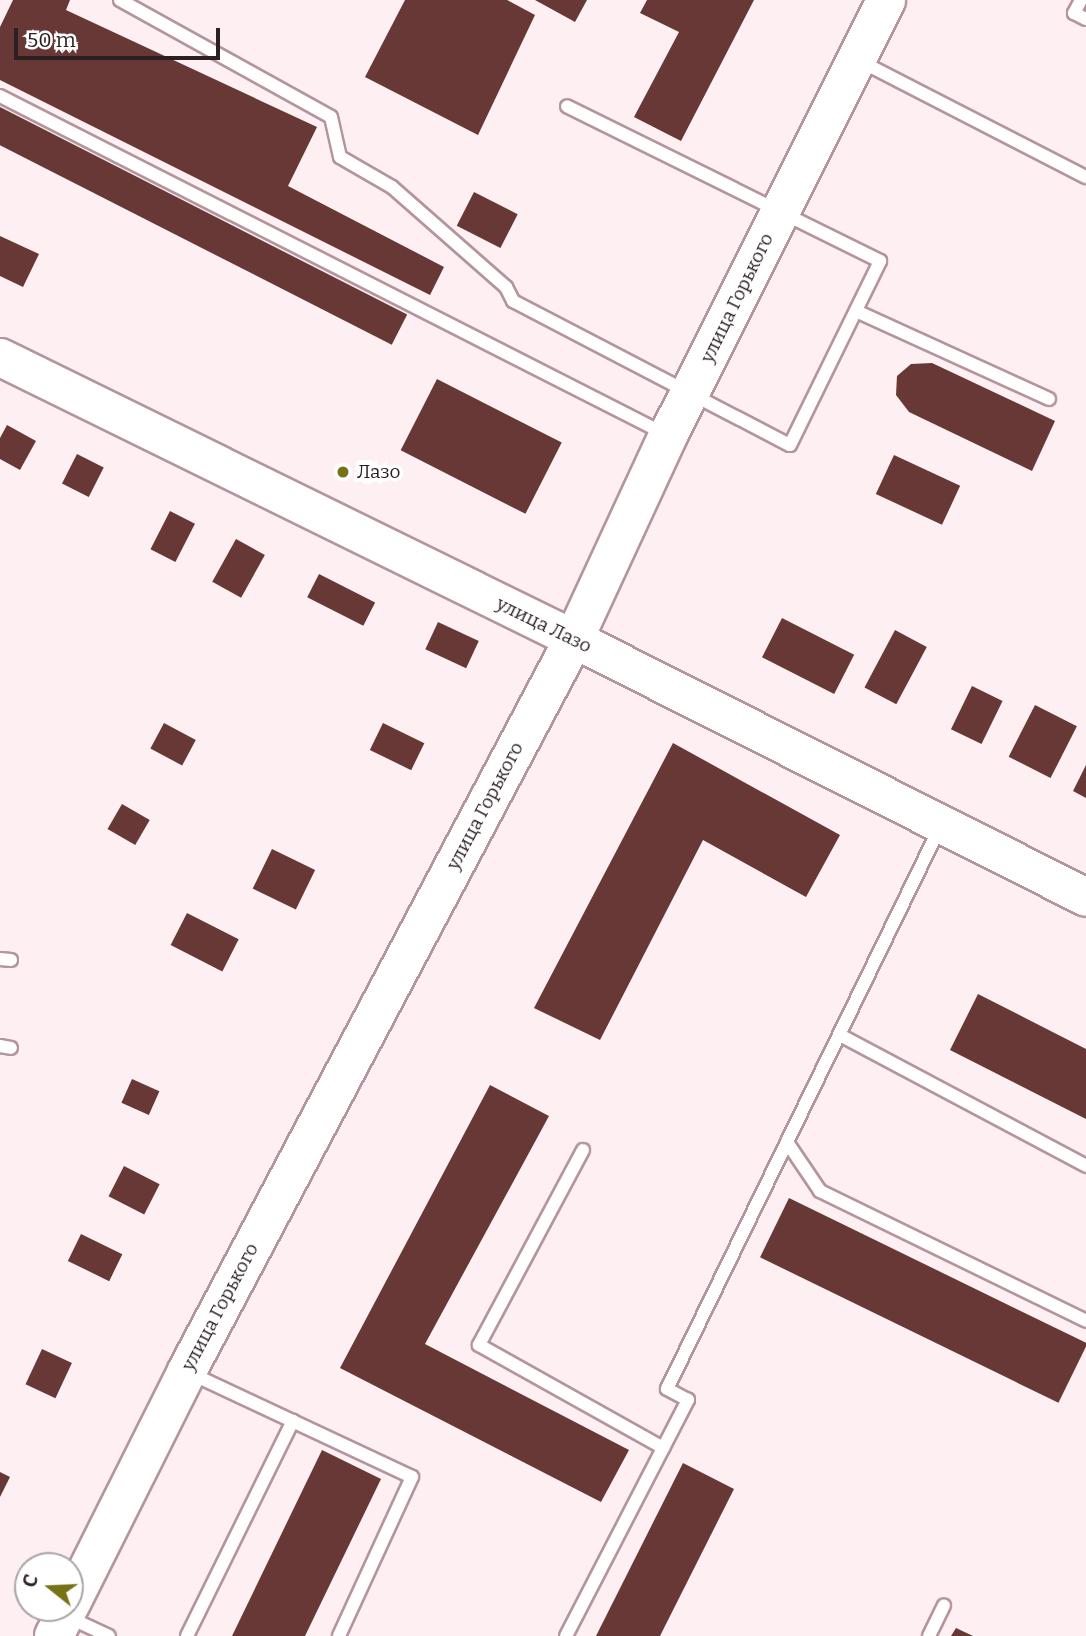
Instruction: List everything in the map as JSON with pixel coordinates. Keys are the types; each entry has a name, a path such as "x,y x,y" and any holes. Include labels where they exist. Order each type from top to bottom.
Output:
{"main road":[{"name":"улица Горького","path":"84,1576 187,1371 574,639 668,436 886,0"},
{"name":"улица Лазо","path":"0,357 574,639 1086,897"}],"lane":[{"path":"120,0 331,117 340,157 392,187 506,287 513,301 790,444 880,261 567,106"},
{"path":"1081,0 1074,13 1086,19"},
{"path":"857,59 1086,177"},
{"path":"0,96 668,436"},
{"path":"856,311 1049,400"},
{"path":"566,1636 688,1400 667,1390 941,823"},
{"path":"840,1035 1086,1166"},
{"path":"787,1142 820,1191 1086,1321"},
{"path":"583,1150 478,1345 663,1448"},
{"path":"187,1371 412,1477 339,1636"},
{"path":"187,1636 293,1422"},
{"path":"929,1636 944,1605"},
{"path":"78,1622 109,1636"}],"building":[{"path":"13,0 70,0 66,10 317,127 288,186 444,267 430,295 0,80 0,27"},
{"path":"405,0 507,0 535,15 478,135 365,77"},
{"path":"535,0 587,0 575,22"},
{"path":"647,0 754,0 681,141 634,117 679,32 640,13"},
{"path":"0,107 407,314 392,345 0,145"},
{"path":"474,192 518,214 500,248 457,226"},
{"path":"0,236 39,254 23,287 0,276"},
{"path":"932,363 1055,421 1032,471 909,412 896,395 897,376 911,364"},
{"path":"437,379 562,443 525,514 401,450"},
{"path":"7,425 36,441 20,470 0,459 0,438"},
{"path":"77,454 104,468 89,497 62,483"},
{"path":"894,455 960,486 942,525 876,494"},
{"path":"170,511 195,524 175,562 150,549"},
{"path":"236,539 265,555 241,598 212,582"},
{"path":"319,574 375,603 363,626 307,597"},
{"path":"782,618 854,655 834,694 762,657"},
{"path":"438,622 479,641 466,668 425,649"},
{"path":"895,630 927,647 896,704 864,687"},
{"path":"972,686 1003,701 982,744 951,729"},
{"path":"1035,705 1077,726 1051,778 1009,757"},
{"path":"164,723 196,740 182,766 150,749"},
{"path":"383,723 424,743 411,770 370,750"},
{"path":"673,743 840,835 806,897 703,840 600,1040 534,1008"},
{"path":"1086,765 1086,798 1073,791"},
{"path":"122,804 150,820 135,845 108,829"},
{"path":"272,849 315,870 296,910 253,889"},
{"path":"187,913 239,939 222,971 171,945"},
{"path":"978,994 1086,1049 1086,1119 950,1050"},
{"path":"132,1079 159,1091 149,1115 121,1103"},
{"path":"490,1085 549,1116 425,1344 629,1450 601,1502 340,1368"},
{"path":"124,1166 160,1184 144,1214 109,1196"},
{"path":"789,1198 1086,1343 1058,1403 760,1257"},
{"path":"81,1234 122,1254 109,1281 68,1261"},
{"path":"42,1349 72,1363 55,1398 26,1384"},
{"path":"322,1450 381,1479 305,1636 232,1636"},
{"path":"683,1463 734,1489 660,1636 596,1636"},
{"path":"0,1472 10,1477 0,1497"},
{"path":"956,1628 973,1636 951,1636"}],"place":[{"name":"Лазо","path":"343,472"}]}
